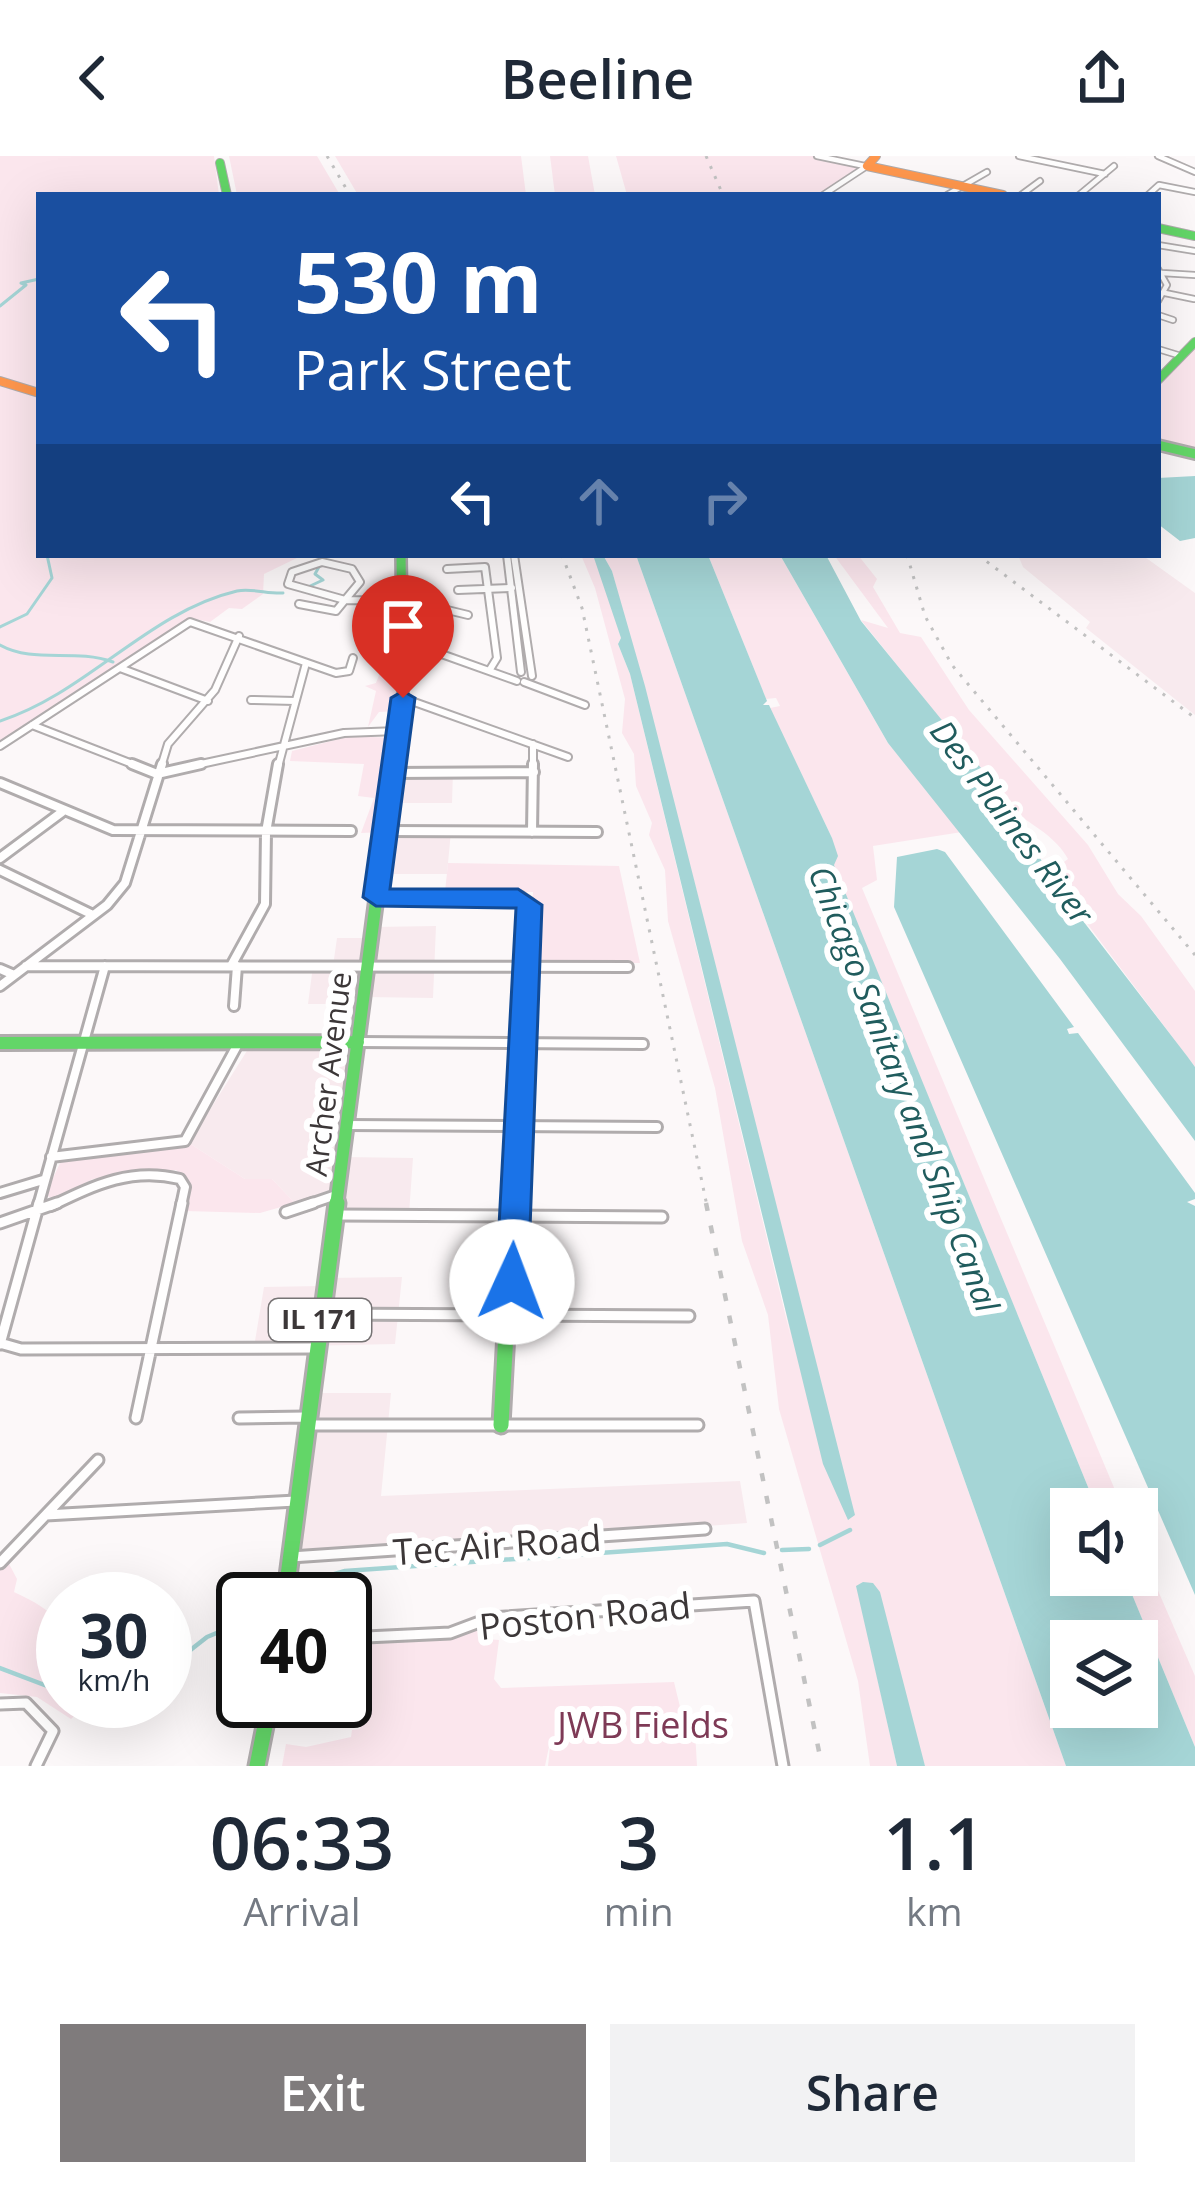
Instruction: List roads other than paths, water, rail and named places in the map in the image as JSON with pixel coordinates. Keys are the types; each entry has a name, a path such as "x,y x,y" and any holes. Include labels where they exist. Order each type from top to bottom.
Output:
{"main road":[{"path":"872,161 908,180 988,192"},
{"path":"220,163 226,192"},
{"path":"1161,229 1195,236"},
{"path":"1161,377 1195,342"},
{"path":"0,381 36,392"},
{"path":"1161,446 1195,454"},
{"name":"Archer Avenue","path":"288,1572 403,698 401,558"},
{"path":"376,897 525,900 520,1127 501,1425"},
{"path":"0,1042 358,1042"},
{"path":"257,1766 265,1728"}],"street":[{"path":"817,156 872,161"},
{"path":"1019,156 1105,173"},
{"path":"1158,156 1195,172"},
{"path":"827,192 872,161"},
{"path":"1083,192 1114,166"},
{"path":"953,192 987,172"},
{"path":"1025,192 1040,181"},
{"path":"1152,192 1160,185 1195,192"},
{"path":"1161,242 1173,231"},
{"path":"1161,245 1195,251"},
{"path":"1161,271 1195,275"},
{"path":"1161,275 1165,293"},
{"path":"1165,293 1194,299"},
{"path":"1161,298 1165,293"},
{"path":"1161,316 1173,320"},
{"path":"1161,350 1180,356"},
{"path":"511,558 523,678"},
{"path":"299,604 334,612 341,600 360,582 352,569 318,562 287,577 291,586 341,600 402,600 468,615"},
{"path":"447,569 485,567 491,669"},
{"path":"458,590 516,588"},
{"path":"0,746 193,622 341,674 352,668 353,658"},
{"path":"0,986 116,896 133,870 168,744 208,700 238,636"},
{"path":"404,647 434,651 523,678 585,705"},
{"path":"234,1006 234,966 265,904 266,832 281,749 306,663"},
{"path":"119,668 208,700"},
{"path":"403,698 568,757"},
{"path":"251,700 295,701"},
{"path":"32,725 157,773 344,733 398,731"},
{"path":"532,744 532,832"},
{"path":"393,772 535,772"},
{"path":"0,783 103,829 351,831"},
{"path":"0,858 62,812"},
{"path":"385,832 597,832"},
{"path":"0,870 93,915"},
{"path":"26,966 628,967"},
{"path":"105,966 0,1344 21,1349 315,1348"},
{"path":"0,969 14,975"},
{"path":"51,1157 185,1141 239,1042"},
{"path":"358,1042 643,1044"},
{"path":"346,1125 657,1127"},
{"path":"0,1192 45,1179"},
{"path":"0,1223 106,1180 180,1179 184,1187 136,1418"},
{"path":"286,1212 338,1195"},
{"path":"334,1215 662,1217"},
{"path":"321,1314 689,1316"},
{"path":"239,1418 698,1425"},
{"path":"0,1563 98,1460"},
{"path":"46,1515 296,1501"},
{"name":"Tec Air Road","path":"290,1557 705,1529"},
{"name":"Poston Road","path":"372,1637 450,1633 490,1618 754,1601 783,1766"},
{"path":"0,1704 26,1703 52,1731 36,1766"}],"water":[{"path":"1195,476 1195,538 1180,541 1161,526 1161,478"},
{"path":"594,558 605,558 612,571 645,686 855,1515 848,1520 823,1464 630,674 618,644 621,638"},
{"name":"Chicago Sanitary and Ship Canal","path":"637,558 709,558 767,701 763,705 769,705 832,838 838,856 834,865 1088,1488 1050,1488 1050,1596 1133,1596 1143,1620 1050,1620 1050,1721"},
{"name":"Des Plaines River","path":"782,558 828,558 861,621 981,768 1070,904 1195,1067 1195,1141 1060,959 888,743"},
{"path":"937,849 945,852 1074,1027 1067,1029 1069,1034 1078,1033 1195,1193 1195,1199 1187,1202 1195,1206 1195,1595 1158,1510 1158,1488 1148,1488 894,907 897,857"},
{"path":"873,1583 880,1592 925,1766 897,1766 856,1586"},
{"path":"1158,1657 1195,1747 1195,1766 1066,1766 1053,1728 1158,1728"}],"waterway":[{"path":"0,306 26,285 21,283 36,280"},
{"path":"0,627 27,614 52,578 48,558"},
{"path":"308,587 323,580 315,574 320,565"},
{"path":"107,660 205,601 243,590 283,593"},
{"path":"0,645 27,654 107,660"},
{"path":"0,721 61,692 107,660"},
{"path":"107,660 113,662"},
{"path":"820,1545 850,1530"},
{"path":"342,1572 727,1544 764,1553"},
{"path":"782,1550 809,1549"},
{"path":"192,1649 216,1633"},
{"path":"0,1668 36,1682"}],"railway":[{"path":"327,156 348,192"},
{"path":"706,156 722,192"},
{"path":"563,558 582,608 707,1206"},
{"path":"908,558 925,616 952,665 1195,955"},
{"path":"982,558 1195,718"},
{"path":"706,1203 822,1766"}],"park label":[{"name":"JWB Fields","path":"643,1725"}]}
